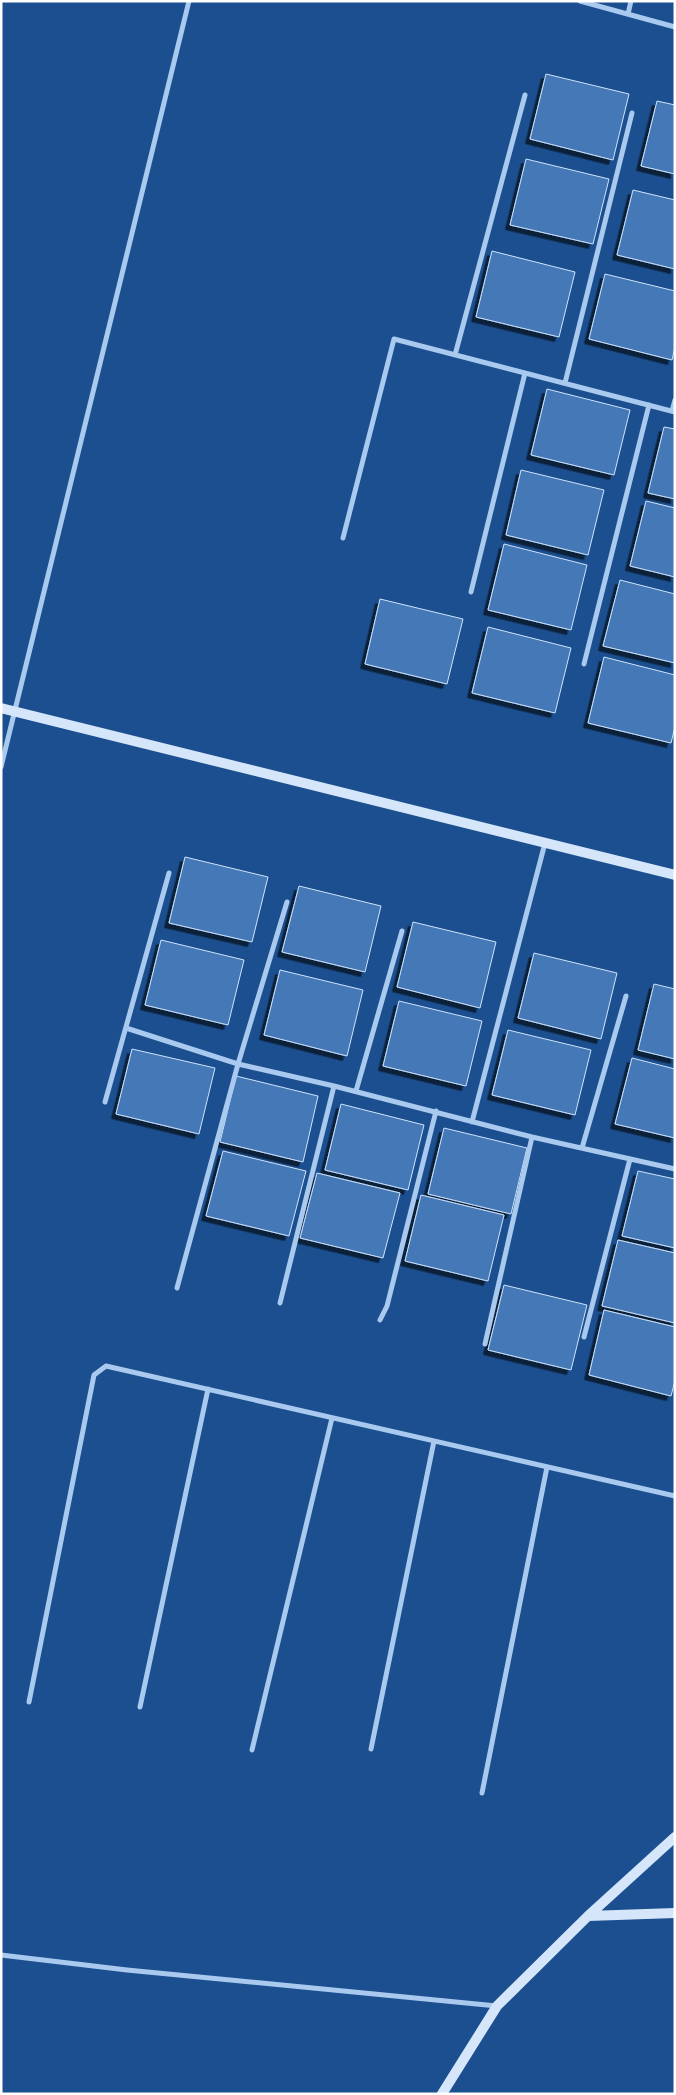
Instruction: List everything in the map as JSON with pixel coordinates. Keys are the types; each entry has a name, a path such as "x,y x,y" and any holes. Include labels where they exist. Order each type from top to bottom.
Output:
{"street":[{"path":"1,767 189,1"},
{"path":"580,1 675,27"},
{"path":"628,14 631,1"},
{"path":"455,355 526,95"},
{"path":"565,384 632,113"},
{"path":"343,538 394,339 673,412 675,400"},
{"path":"471,592 526,373"},
{"path":"584,664 649,405"},
{"path":"1,708 675,874"},
{"path":"472,1122 545,843"},
{"path":"105,1102 169,873"},
{"path":"177,1288 238,1064 287,902"},
{"path":"356,1091 402,931"},
{"path":"582,1148 626,996"},
{"path":"126,1028 238,1064 356,1091 532,1137 675,1169"},
{"path":"280,1303 334,1086"},
{"path":"380,1320 387,1306 436,1111"},
{"path":"485,1344 532,1137"},
{"path":"584,1338 630,1159"},
{"path":"29,1702 94,1375 106,1366 675,1496"},
{"path":"140,1707 208,1389"},
{"path":"252,1750 332,1418"},
{"path":"371,1749 434,1441"},
{"path":"482,1793 547,1467"},
{"path":"442,2094 497,2006 588,1916 675,1837"},
{"path":"588,1916 675,1913"},
{"path":"1,1955 127,1970 497,2006"}],"building":[{"path":"546,74 629,94 613,160 530,139"},
{"path":"657,101 675,105 675,174 641,166"},
{"path":"526,159 609,179 593,244 510,225"},
{"path":"633,190 675,200 675,269 617,255"},
{"path":"492,251 575,272 559,337 476,317"},
{"path":"605,274 675,291 675,347 672,360 589,339"},
{"path":"547,389 630,410 614,475 531,455"},
{"path":"664,427 675,429 675,499 648,493"},
{"path":"521,470 604,490 588,555 506,535"},
{"path":"646,501 675,508 675,577 630,566"},
{"path":"504,544 587,565 571,630 488,610"},
{"path":"620,580 675,594 675,663 603,646"},
{"path":"380,599 463,619 447,684 365,664"},
{"path":"488,627 571,648 555,713 472,693"},
{"path":"604,657 675,675 675,727 671,743 588,723"},
{"path":"185,857 268,877 252,942 169,923"},
{"path":"299,886 381,906 365,972 282,952"},
{"path":"413,922 496,942 480,1008 397,987"},
{"path":"161,940 244,960 228,1025 145,1005"},
{"path":"534,953 617,973 601,1039 518,1018"},
{"path":"280,970 363,990 347,1056 264,1035"},
{"path":"654,984 675,989 675,1059 638,1050"},
{"path":"399,1001 482,1021 466,1086 383,1066"},
{"path":"508,1030 591,1050 575,1115 492,1095"},
{"path":"132,1049 215,1068 199,1134 116,1114"},
{"path":"632,1058 675,1069 675,1138 615,1124"},
{"path":"236,1076 318,1096 303,1162 220,1142"},
{"path":"341,1104 424,1125 408,1190 325,1170"},
{"path":"444,1128 527,1148 511,1214 428,1194"},
{"path":"223,1151 306,1171 289,1236 206,1216"},
{"path":"638,1171 675,1179 675,1248 622,1236"},
{"path":"317,1173 400,1193 383,1258 300,1238"},
{"path":"421,1195 504,1215 488,1281 405,1261"},
{"path":"618,1240 675,1253 675,1323 602,1306"},
{"path":"504,1285 587,1305 571,1370 488,1350"},
{"path":"604,1310 675,1327 675,1381 671,1396 589,1375"}]}
